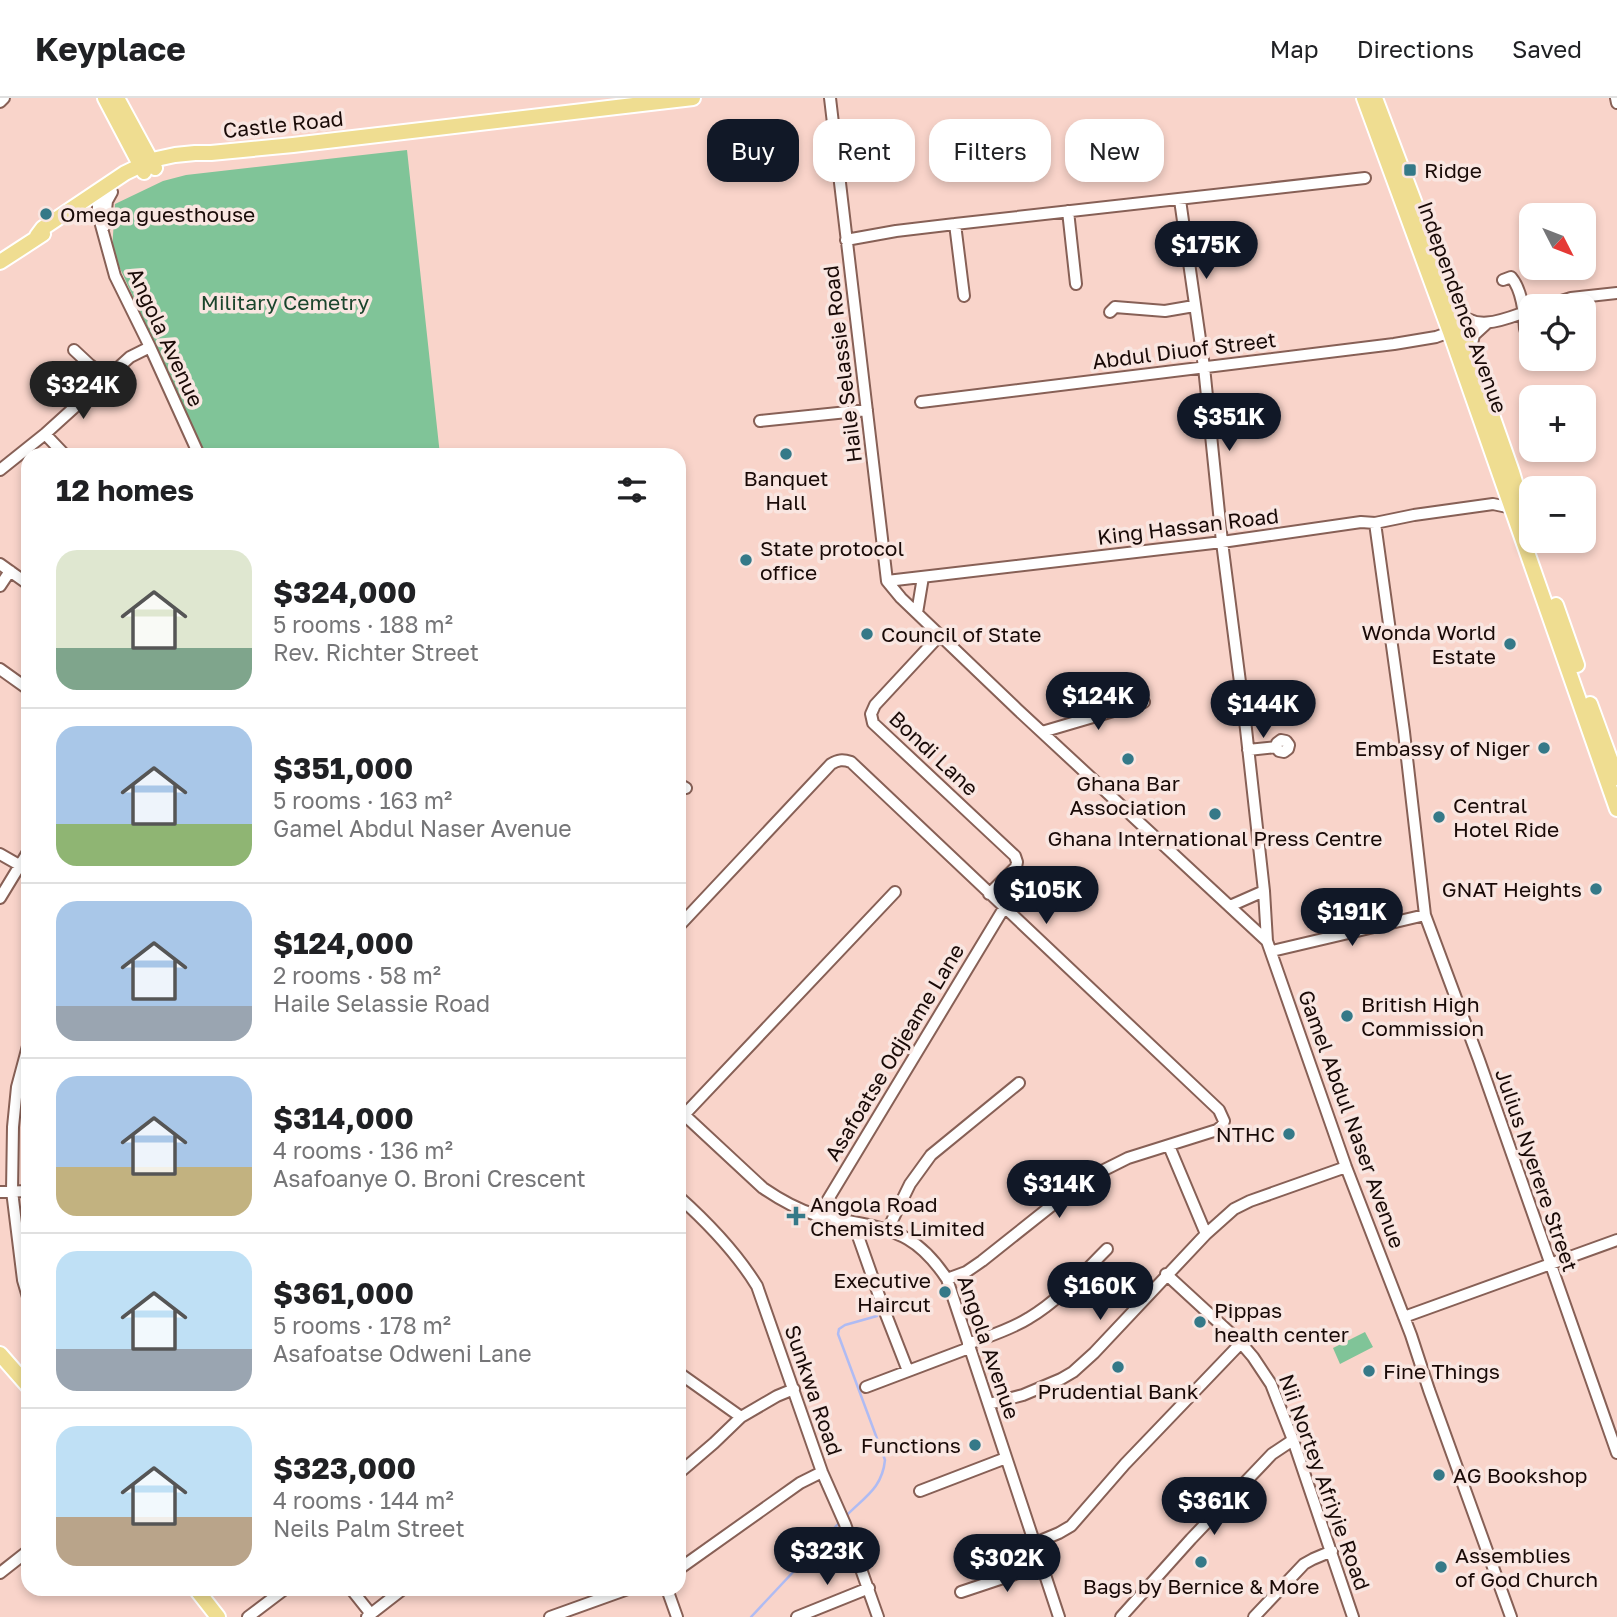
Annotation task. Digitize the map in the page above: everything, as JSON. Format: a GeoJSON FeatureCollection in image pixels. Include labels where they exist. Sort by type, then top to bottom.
{"type":"FeatureCollection","features":[{"type":"Feature","properties":{"kind":"main road"},"geometry":{"type":"LineString","coordinates":[[105,98],[135,141],[175,155]]}},
{"type":"Feature","properties":{"kind":"main road"},"geometry":{"type":"LineString","coordinates":[[117,98],[148,167]]}},
{"type":"Feature","properties":{"kind":"main road","name":"Castle Road"},"geometry":{"type":"LineString","coordinates":[[148,167],[211,153],[693,98]]}},
{"type":"Feature","properties":{"kind":"main road","name":"Independence Avenue"},"geometry":{"type":"LineString","coordinates":[[1364,98],[1450,332],[1617,809]]}},
{"type":"Feature","properties":{"kind":"main road","name":"Independence Avenue"},"geometry":{"type":"LineString","coordinates":[[1375,98],[1454,307],[1519,495]]}},
{"type":"Feature","properties":{"kind":"main road"},"geometry":{"type":"LineString","coordinates":[[103,194],[125,173],[135,141]]}},
{"type":"Feature","properties":{"kind":"main road","name":"Castle Road"},"geometry":{"type":"LineString","coordinates":[[148,167],[175,155],[211,153]]}},
{"type":"Feature","properties":{"kind":"main road"},"geometry":{"type":"LineString","coordinates":[[125,173],[148,167]]}},
{"type":"Feature","properties":{"kind":"main road"},"geometry":{"type":"LineString","coordinates":[[0,262],[148,167]]}},
{"type":"Feature","properties":{"kind":"main road","name":"Independence Avenue"},"geometry":{"type":"LineString","coordinates":[[1537,553],[1617,778]]}},
{"type":"Feature","properties":{"kind":"main road"},"geometry":{"type":"LineString","coordinates":[[0,1354],[21,1377]]}},
{"type":"Feature","properties":{"kind":"main road"},"geometry":{"type":"LineString","coordinates":[[202,1596],[218,1617]]}},
{"type":"Feature","properties":{"kind":"street","name":"Haile Selassie Road"},"geometry":{"type":"LineString","coordinates":[[830,98],[887,581]]}},
{"type":"Feature","properties":{"kind":"street"},"geometry":{"type":"LineString","coordinates":[[846,240],[896,231],[1365,178]]}},
{"type":"Feature","properties":{"kind":"street","name":"Angola Avenue"},"geometry":{"type":"LineString","coordinates":[[103,194],[98,214],[115,276],[196,448]]}},
{"type":"Feature","properties":{"kind":"street","name":"Angola Avenue"},"geometry":{"type":"LineString","coordinates":[[103,194],[107,201],[104,233]]}},
{"type":"Feature","properties":{"kind":"street","name":"Gamel Abdul Naser Avenue"},"geometry":{"type":"LineString","coordinates":[[1180,200],[1204,367],[1269,946],[1346,1167],[1404,1317],[1511,1617]]}},
{"type":"Feature","properties":{"kind":"street"},"geometry":{"type":"LineString","coordinates":[[1068,211],[1076,284]]}},
{"type":"Feature","properties":{"kind":"street"},"geometry":{"type":"LineString","coordinates":[[955,224],[964,296]]}},
{"type":"Feature","properties":{"kind":"street"},"geometry":{"type":"LineString","coordinates":[[1503,280],[1513,278],[1520,294]]}},
{"type":"Feature","properties":{"kind":"street"},"geometry":{"type":"LineString","coordinates":[[1596,296],[1617,293]]}},
{"type":"Feature","properties":{"kind":"street"},"geometry":{"type":"LineString","coordinates":[[1111,312],[1115,307],[1166,311],[1194,306]]}},
{"type":"Feature","properties":{"kind":"street"},"geometry":{"type":"LineString","coordinates":[[1454,307],[1463,318],[1475,323],[1487,323],[1519,314]]}},
{"type":"Feature","properties":{"kind":"street"},"geometry":{"type":"LineString","coordinates":[[1470,352],[1474,335],[1487,323]]}},
{"type":"Feature","properties":{"kind":"street","name":"Abdul Diuof Street"},"geometry":{"type":"LineString","coordinates":[[921,402],[1395,344],[1450,332]]}},
{"type":"Feature","properties":{"kind":"street"},"geometry":{"type":"LineString","coordinates":[[28,448],[130,357],[150,347]]}},
{"type":"Feature","properties":{"kind":"street"},"geometry":{"type":"LineString","coordinates":[[74,349],[107,377]]}},
{"type":"Feature","properties":{"kind":"street"},"geometry":{"type":"LineString","coordinates":[[760,421],[867,410]]}},
{"type":"Feature","properties":{"kind":"street"},"geometry":{"type":"LineString","coordinates":[[45,434],[58,448]]}},
{"type":"Feature","properties":{"kind":"street"},"geometry":{"type":"LineString","coordinates":[[0,470],[21,453]]}},
{"type":"Feature","properties":{"kind":"street"},"geometry":{"type":"LineString","coordinates":[[1493,504],[1505,488]]}},
{"type":"Feature","properties":{"kind":"street","name":"King Hassan Road"},"geometry":{"type":"LineString","coordinates":[[887,581],[1222,542],[1361,522],[1376,523],[1493,504],[1512,509]]}},
{"type":"Feature","properties":{"kind":"street","name":"Julius Nyerere Street"},"geometry":{"type":"LineString","coordinates":[[1376,523],[1425,915],[1479,1060],[1617,1453]]}},
{"type":"Feature","properties":{"kind":"street"},"geometry":{"type":"LineString","coordinates":[[0,564],[21,579]]}},
{"type":"Feature","properties":{"kind":"street"},"geometry":{"type":"LineString","coordinates":[[0,586],[10,571]]}},
{"type":"Feature","properties":{"kind":"street"},"geometry":{"type":"LineString","coordinates":[[917,613],[923,577]]}},
{"type":"Feature","properties":{"kind":"street"},"geometry":{"type":"LineString","coordinates":[[887,581],[901,598],[1230,906],[1269,946],[1425,915]]}},
{"type":"Feature","properties":{"kind":"street","name":"Bondi Lane"},"geometry":{"type":"LineString","coordinates":[[940,635],[875,705],[873,723],[1015,856],[1016,867],[989,894]]}},
{"type":"Feature","properties":{"kind":"street"},"geometry":{"type":"LineString","coordinates":[[0,669],[21,684]]}},
{"type":"Feature","properties":{"kind":"street"},"geometry":{"type":"LineString","coordinates":[[1042,732],[1144,702]]}},
{"type":"Feature","properties":{"kind":"street"},"geometry":{"type":"LineString","coordinates":[[1248,750],[1276,747]]}},
{"type":"Feature","properties":{"kind":"street"},"geometry":{"type":"LineString","coordinates":[[686,919],[831,764],[838,760],[851,762],[1219,1110],[1224,1121],[1217,1130],[1129,1158],[1098,1173],[1060,1199],[974,1267],[947,1279]]}},
{"type":"Feature","properties":{"kind":"street"},"geometry":{"type":"LineString","coordinates":[[0,854],[21,867]]}},
{"type":"Feature","properties":{"kind":"street"},"geometry":{"type":"LineString","coordinates":[[0,898],[21,871]]}},
{"type":"Feature","properties":{"kind":"street"},"geometry":{"type":"LineString","coordinates":[[1230,906],[1264,891]]}},
{"type":"Feature","properties":{"kind":"street"},"geometry":{"type":"LineString","coordinates":[[686,1109],[895,892]]}},
{"type":"Feature","properties":{"kind":"street","name":"Asafoatse Odjeame Lane"},"geometry":{"type":"LineString","coordinates":[[818,1216],[1004,908]]}},
{"type":"Feature","properties":{"kind":"street"},"geometry":{"type":"LineString","coordinates":[[21,1072],[13,1127],[12,1191],[21,1264]]}},
{"type":"Feature","properties":{"kind":"street"},"geometry":{"type":"LineString","coordinates":[[888,1229],[910,1184],[931,1155],[1019,1083]]}},
{"type":"Feature","properties":{"kind":"street","name":"Angola Avenue"},"geometry":{"type":"LineString","coordinates":[[686,1117],[763,1188],[798,1209],[818,1216],[888,1229],[905,1237],[936,1263],[947,1279],[1059,1617]]}},
{"type":"Feature","properties":{"kind":"street"},"geometry":{"type":"LineString","coordinates":[[1169,1146],[1206,1234]]}},
{"type":"Feature","properties":{"kind":"street"},"geometry":{"type":"LineString","coordinates":[[989,1404],[1023,1395],[1073,1372],[1206,1234],[1241,1205],[1346,1167]]}},
{"type":"Feature","properties":{"kind":"street"},"geometry":{"type":"LineString","coordinates":[[0,1192],[21,1191]]}},
{"type":"Feature","properties":{"kind":"street","name":"Sunkwa Road"},"geometry":{"type":"LineString","coordinates":[[686,1203],[747,1269],[757,1286],[822,1472],[843,1520],[878,1617]]}},
{"type":"Feature","properties":{"kind":"street"},"geometry":{"type":"LineString","coordinates":[[853,1222],[908,1371]]}},
{"type":"Feature","properties":{"kind":"street"},"geometry":{"type":"LineString","coordinates":[[1404,1317],[1617,1240]]}},
{"type":"Feature","properties":{"kind":"street"},"geometry":{"type":"LineString","coordinates":[[866,1387],[969,1346],[1030,1318],[1107,1250]]}},
{"type":"Feature","properties":{"kind":"street","name":"Nii Nortey Afriyie Road"},"geometry":{"type":"LineString","coordinates":[[1167,1274],[1241,1343],[1271,1384],[1293,1440],[1353,1617]]}},
{"type":"Feature","properties":{"kind":"street"},"geometry":{"type":"LineString","coordinates":[[1035,1543],[1071,1526],[1125,1464],[1241,1343]]}},
{"type":"Feature","properties":{"kind":"street"},"geometry":{"type":"LineString","coordinates":[[686,1379],[741,1417]]}},
{"type":"Feature","properties":{"kind":"street"},"geometry":{"type":"LineString","coordinates":[[686,1467],[741,1417],[776,1396],[794,1389]]}},
{"type":"Feature","properties":{"kind":"street"},"geometry":{"type":"LineString","coordinates":[[1121,1617],[1265,1462],[1279,1448],[1293,1440]]}},
{"type":"Feature","properties":{"kind":"street"},"geometry":{"type":"LineString","coordinates":[[920,1491],[1006,1458]]}},
{"type":"Feature","properties":{"kind":"street"},"geometry":{"type":"LineString","coordinates":[[686,1564],[800,1483],[822,1472]]}},
{"type":"Feature","properties":{"kind":"street"},"geometry":{"type":"LineString","coordinates":[[1254,1617],[1304,1564],[1332,1551]]}},
{"type":"Feature","properties":{"kind":"street"},"geometry":{"type":"LineString","coordinates":[[0,1573],[21,1556]]}},
{"type":"Feature","properties":{"kind":"street"},"geometry":{"type":"LineString","coordinates":[[961,1592],[1042,1565]]}},
{"type":"Feature","properties":{"kind":"street"},"geometry":{"type":"LineString","coordinates":[[797,1617],[869,1588]]}},
{"type":"Feature","properties":{"kind":"street"},"geometry":{"type":"LineString","coordinates":[[248,1617],[276,1596]]}},
{"type":"Feature","properties":{"kind":"street"},"geometry":{"type":"LineString","coordinates":[[356,1596],[369,1615],[394,1596]]}},
{"type":"Feature","properties":{"kind":"street"},"geometry":{"type":"LineString","coordinates":[[550,1617],[608,1596]]}},
{"type":"Feature","properties":{"kind":"street"},"geometry":{"type":"LineString","coordinates":[[670,1596],[677,1617]]}},
{"type":"Feature","properties":{"kind":"green space","name":"Military Cemetry"},"geometry":{"type":"Polygon","coordinates":[[[407,150],[439,448],[203,448],[112,251],[115,204],[163,181],[186,175],[407,150]]]}},
{"type":"Feature","properties":{"kind":"green space"},"geometry":{"type":"Polygon","coordinates":[[[1365,1332],[1373,1347],[1340,1364],[1333,1348],[1365,1332]]]}},
{"type":"Feature","properties":{"kind":"waterway"},"geometry":{"type":"LineString","coordinates":[[845,1517],[876,1486],[885,1460],[838,1334],[839,1329],[845,1325],[877,1316]]}},
{"type":"Feature","properties":{"kind":"waterway"},"geometry":{"type":"LineString","coordinates":[[751,1617],[840,1522]]}},
{"type":"Feature","properties":{"kind":"place","name":"Ridge"},"geometry":{"type":"Point","coordinates":[1410,170]}},
{"type":"Feature","properties":{"kind":"place","name":"Omega guesthouse"},"geometry":{"type":"Point","coordinates":[46,214]}},
{"type":"Feature","properties":{"kind":"place","name":"Banquet Hall"},"geometry":{"type":"Point","coordinates":[786,454]}},
{"type":"Feature","properties":{"kind":"place","name":"State protocol office"},"geometry":{"type":"Point","coordinates":[746,560]}},
{"type":"Feature","properties":{"kind":"place","name":"Council of State"},"geometry":{"type":"Point","coordinates":[867,634]}},
{"type":"Feature","properties":{"kind":"place","name":"Wonda World Estate"},"geometry":{"type":"Point","coordinates":[1510,644]}},
{"type":"Feature","properties":{"kind":"place","name":"Embassy of Niger"},"geometry":{"type":"Point","coordinates":[1544,748]}},
{"type":"Feature","properties":{"kind":"place","name":"Ghana Bar Association"},"geometry":{"type":"Point","coordinates":[1128,759]}},
{"type":"Feature","properties":{"kind":"place","name":"Ghana International Press Centre"},"geometry":{"type":"Point","coordinates":[1215,814]}},
{"type":"Feature","properties":{"kind":"place","name":"Central Hotel Ride"},"geometry":{"type":"Point","coordinates":[1439,817]}},
{"type":"Feature","properties":{"kind":"place","name":"GNAT Heights"},"geometry":{"type":"Point","coordinates":[1596,889]}},
{"type":"Feature","properties":{"kind":"place","name":"British High Commission"},"geometry":{"type":"Point","coordinates":[1347,1016]}},
{"type":"Feature","properties":{"kind":"place","name":"NTHC"},"geometry":{"type":"Point","coordinates":[1289,1134]}},
{"type":"Feature","properties":{"kind":"place","name":"Angola Road Chemists Limited"},"geometry":{"type":"Point","coordinates":[796,1216]}},
{"type":"Feature","properties":{"kind":"place","name":"Executive Haircut"},"geometry":{"type":"Point","coordinates":[945,1292]}},
{"type":"Feature","properties":{"kind":"place","name":"Pippas health center"},"geometry":{"type":"Point","coordinates":[1200,1322]}},
{"type":"Feature","properties":{"kind":"place","name":"Prudential Bank"},"geometry":{"type":"Point","coordinates":[1118,1367]}},
{"type":"Feature","properties":{"kind":"place","name":"Fine Things"},"geometry":{"type":"Point","coordinates":[1369,1371]}},
{"type":"Feature","properties":{"kind":"place","name":"Functions"},"geometry":{"type":"Point","coordinates":[975,1445]}},
{"type":"Feature","properties":{"kind":"place","name":"AG Bookshop"},"geometry":{"type":"Point","coordinates":[1439,1475]}},
{"type":"Feature","properties":{"kind":"place","name":"Bags by Bernice & More"},"geometry":{"type":"Point","coordinates":[1201,1562]}},
{"type":"Feature","properties":{"kind":"place","name":"Assemblies of God Church"},"geometry":{"type":"Point","coordinates":[1441,1567]}}]}
